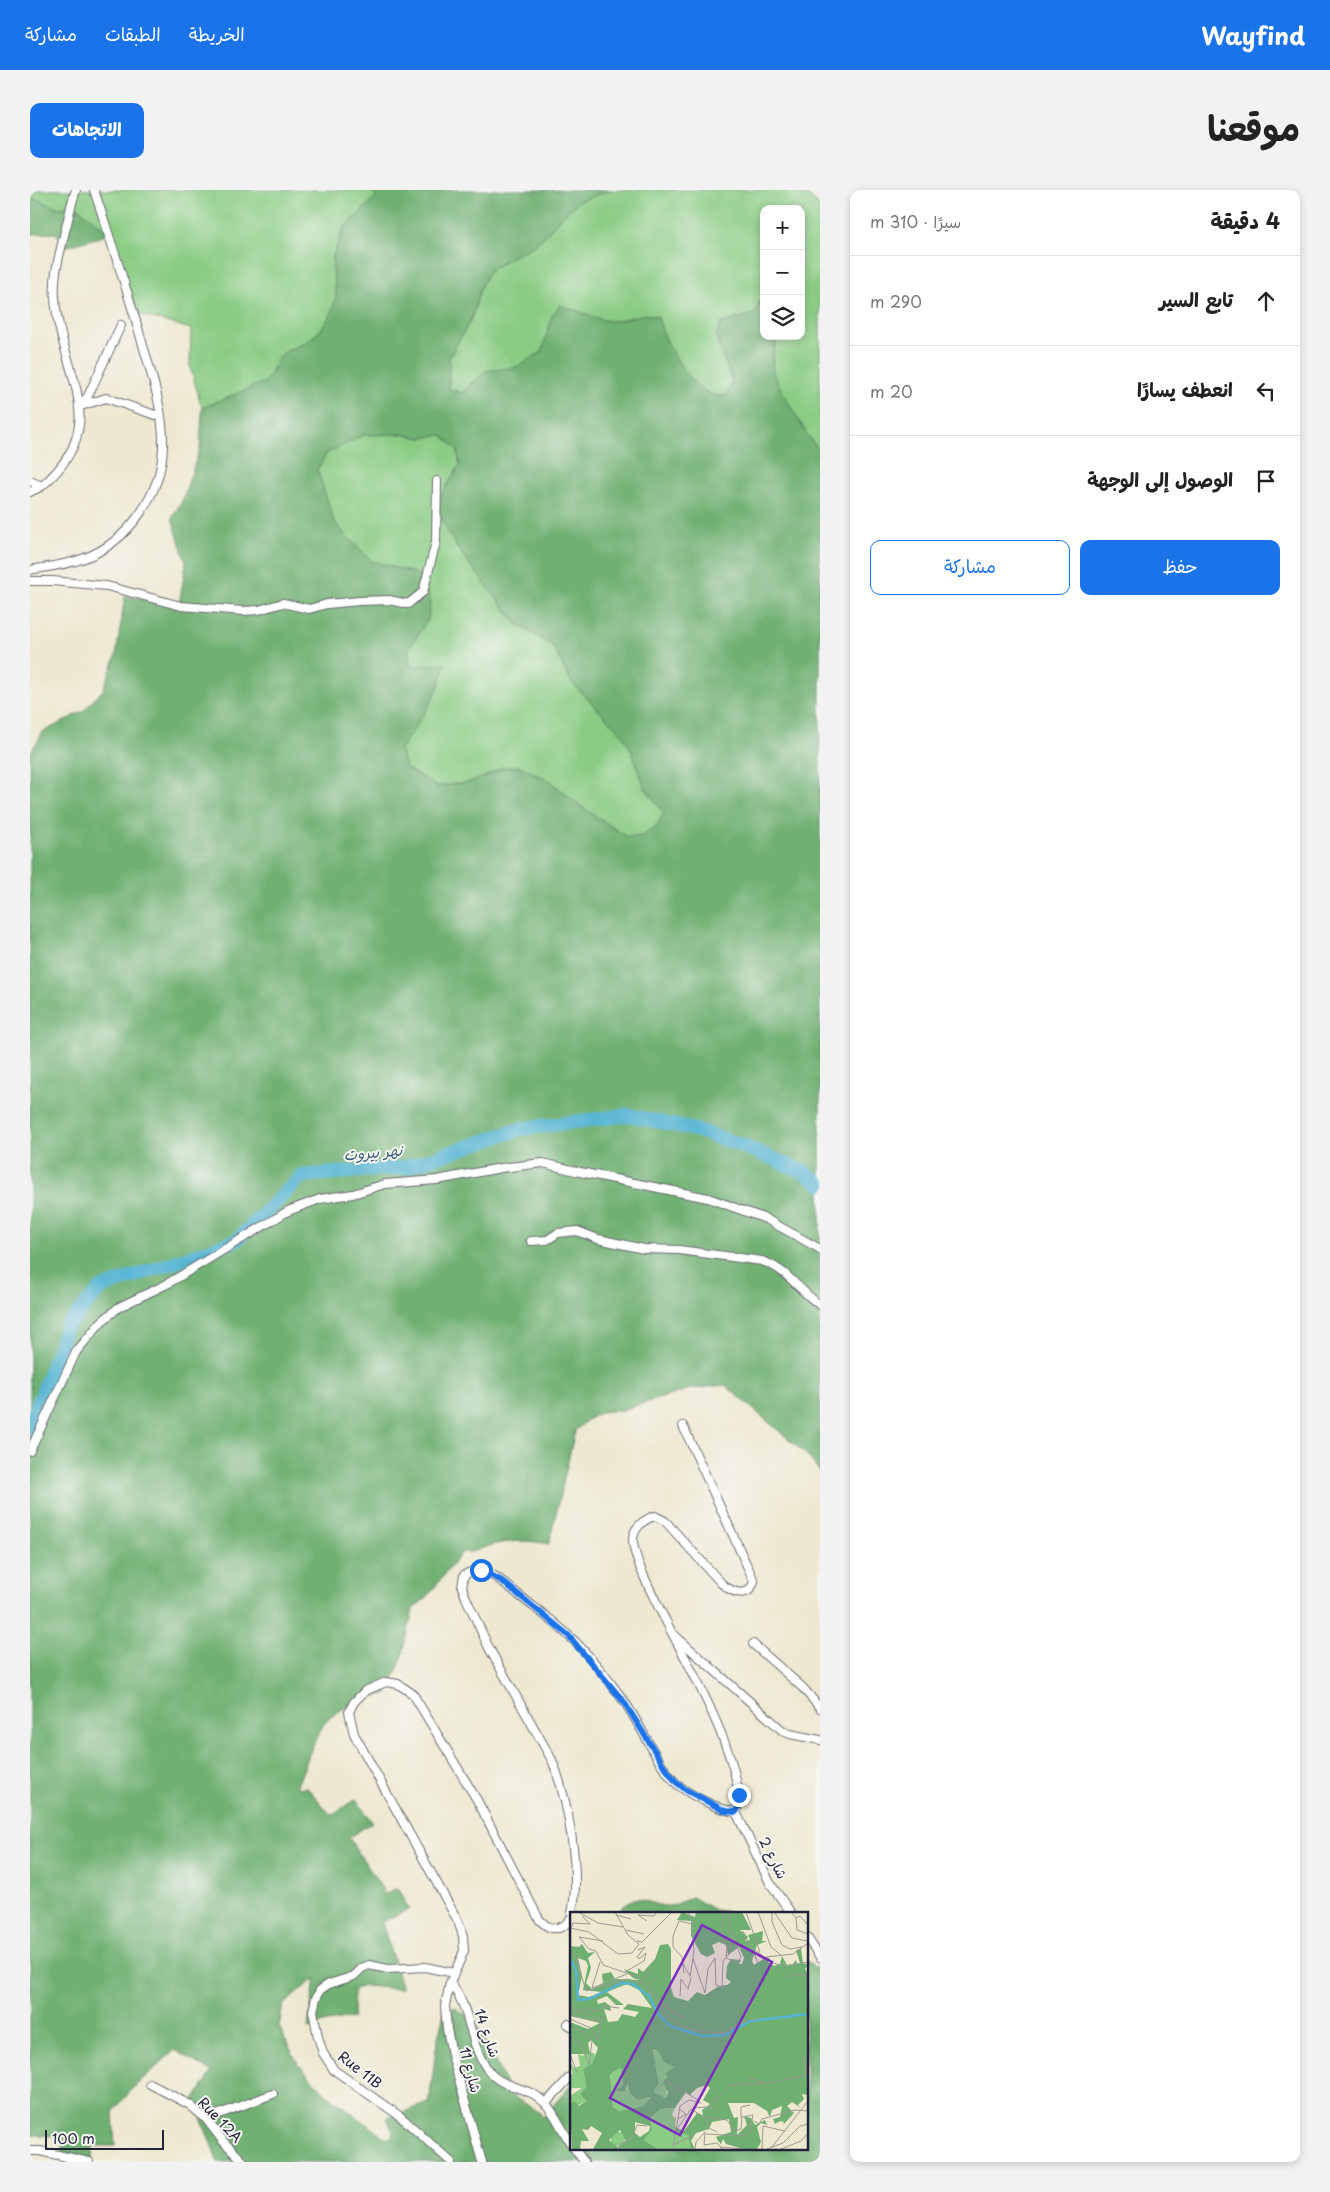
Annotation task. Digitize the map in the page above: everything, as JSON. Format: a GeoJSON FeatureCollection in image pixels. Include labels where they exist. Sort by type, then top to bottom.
{"type":"FeatureCollection","features":[{"type":"Feature","properties":{"kind":"street"},"geometry":{"type":"LineString","coordinates":[[30,492],[42,486],[60,469],[72,453],[79,431],[79,407],[55,300],[54,274],[76,190]]}},
{"type":"Feature","properties":{"kind":"street"},"geometry":{"type":"LineString","coordinates":[[30,570],[83,559],[109,545],[131,526],[148,502],[159,475],[163,446],[161,417],[149,366],[94,190]]}},
{"type":"Feature","properties":{"kind":"street"},"geometry":{"type":"LineString","coordinates":[[79,407],[88,396],[120,325]]}},
{"type":"Feature","properties":{"kind":"street"},"geometry":{"type":"LineString","coordinates":[[79,407],[106,398],[161,417]]}},
{"type":"Feature","properties":{"kind":"street"},"geometry":{"type":"LineString","coordinates":[[30,481],[42,486]]}},
{"type":"Feature","properties":{"kind":"street"},"geometry":{"type":"LineString","coordinates":[[30,581],[107,586],[181,606],[243,611],[259,610],[283,604],[309,608],[327,604],[389,600],[408,604],[423,592],[436,542],[437,481]]}},
{"type":"Feature","properties":{"kind":"street"},"geometry":{"type":"LineString","coordinates":[[30,1451],[76,1352],[101,1322],[119,1308],[167,1284],[288,1212],[320,1199],[353,1194],[385,1184],[437,1180],[501,1168],[544,1163],[708,1198],[766,1219],[820,1249]]}},
{"type":"Feature","properties":{"kind":"street"},"geometry":{"type":"LineString","coordinates":[[531,1241],[547,1240],[558,1233],[577,1231],[598,1239],[644,1249],[679,1250],[762,1260],[773,1264],[820,1305]]}},
{"type":"Feature","properties":{"kind":"street"},"geometry":{"type":"LineString","coordinates":[[572,1912],[574,1858],[558,1775],[552,1760],[489,1648],[462,1587],[464,1575],[472,1570],[488,1572],[502,1581],[568,1635],[624,1702],[676,1782],[686,1790],[725,1811],[736,1812],[739,1805],[737,1780],[726,1748],[693,1674],[643,1574],[634,1548],[634,1534],[644,1520],[655,1516],[666,1521],[722,1584],[731,1591],[736,1594],[742,1593],[750,1589],[754,1581],[683,1426]]}},
{"type":"Feature","properties":{"kind":"street"},"geometry":{"type":"LineString","coordinates":[[672,1633],[783,1731],[820,1740]]}},
{"type":"Feature","properties":{"kind":"street"},"geometry":{"type":"LineString","coordinates":[[753,1644],[803,1688],[820,1708]]}},
{"type":"Feature","properties":{"kind":"street","name":"شارع 11"},"geometry":{"type":"LineString","coordinates":[[482,2162],[452,2055],[447,2029],[446,2006],[450,1983],[464,1951],[463,1936],[458,1921],[354,1734],[350,1722],[350,1712],[358,1696],[386,1682],[398,1684],[413,1694],[477,1800],[539,1919],[544,1925],[558,1928],[568,1924],[570,1920]]}},
{"type":"Feature","properties":{"kind":"street","name":"شارع 2"},"geometry":{"type":"LineString","coordinates":[[736,1812],[770,1883],[790,1912]]}},
{"type":"Feature","properties":{"kind":"street"},"geometry":{"type":"LineString","coordinates":[[808,1939],[820,1957]]}},
{"type":"Feature","properties":{"kind":"street","name":"Rue 11B"},"geometry":{"type":"LineString","coordinates":[[451,2162],[401,2118],[334,2070],[323,2053],[318,2037],[314,2011],[316,1998],[320,1990],[330,1984],[354,1976],[362,1968],[369,1965],[388,1969],[425,1967],[454,1973]]}},
{"type":"Feature","properties":{"kind":"street","name":"شارع 14"},"geometry":{"type":"LineString","coordinates":[[450,1983],[461,1996],[480,2056],[490,2073],[507,2084],[534,2094],[546,2103],[570,2142]]}},
{"type":"Feature","properties":{"kind":"street"},"geometry":{"type":"LineString","coordinates":[[546,2103],[570,2077]]}},
{"type":"Feature","properties":{"kind":"street","name":"Rue 12A"},"geometry":{"type":"LineString","coordinates":[[150,2084],[190,2105],[206,2118],[223,2141],[244,2162]]}},
{"type":"Feature","properties":{"kind":"street"},"geometry":{"type":"LineString","coordinates":[[206,2118],[273,2094]]}},
{"type":"Feature","properties":{"kind":"street"},"geometry":{"type":"LineString","coordinates":[[575,2150],[584,2162]]}},
{"type":"Feature","properties":{"kind":"street"},"geometry":{"type":"LineString","coordinates":[[30,2151],[40,2151],[89,2162]]}},
{"type":"Feature","properties":{"kind":"green space"},"geometry":{"type":"Polygon","coordinates":[[[30,190],[372,190],[376,197],[343,229],[332,259],[336,296],[332,313],[320,331],[305,343],[290,349],[277,360],[270,376],[265,382],[202,408],[190,366],[191,329],[134,313],[110,234],[76,206],[59,208],[30,197],[30,190]]]}},
{"type":"Feature","properties":{"kind":"green space"},"geometry":{"type":"Polygon","coordinates":[[[373,190],[611,190],[579,201],[535,245],[504,261],[489,272],[481,286],[472,317],[449,358],[449,389],[462,393],[486,371],[516,367],[542,352],[552,316],[560,305],[603,320],[616,321],[644,314],[658,317],[665,338],[685,372],[702,389],[717,396],[727,396],[732,381],[716,337],[721,323],[754,314],[760,301],[760,340],[776,340],[772,362],[775,378],[809,437],[820,451],[820,1472],[806,1454],[725,1385],[691,1389],[621,1410],[602,1412],[587,1420],[575,1431],[549,1544],[527,1541],[511,1542],[462,1552],[428,1596],[413,1609],[402,1658],[387,1693],[344,1708],[336,1713],[324,1724],[316,1738],[297,1785],[299,1788],[307,1787],[331,1815],[356,1799],[372,1822],[349,1838],[383,1890],[382,1895],[397,1888],[409,1909],[382,1922],[402,1989],[365,1986],[354,1989],[353,2018],[327,2022],[308,2028],[315,1978],[283,2005],[279,2027],[298,2064],[325,2093],[387,2139],[394,2134],[387,2118],[429,2103],[437,2041],[444,2013],[454,2007],[475,2021],[512,2096],[538,2111],[543,2117],[570,2086],[570,2150],[808,2150],[808,1962],[814,1968],[820,1967],[820,2162],[218,2162],[194,2100],[212,2072],[175,2050],[133,2088],[113,2112],[115,2146],[93,2146],[92,2162],[61,2162],[65,2137],[30,2134],[30,753],[43,732],[83,711],[103,690],[116,656],[125,596],[179,604],[186,563],[172,518],[182,501],[200,448],[202,408],[265,382],[283,353],[305,343],[320,331],[332,313],[336,296],[332,259],[344,229],[376,197],[373,190]],[[402,434],[364,435],[327,453],[317,469],[334,521],[345,535],[372,561],[417,574],[426,586],[430,602],[428,619],[409,649],[410,666],[445,664],[433,699],[400,749],[406,768],[436,786],[466,783],[484,777],[501,768],[518,766],[550,781],[579,805],[627,837],[643,836],[656,827],[664,813],[645,788],[624,736],[572,683],[552,645],[517,624],[457,548],[438,513],[441,495],[460,465],[457,449],[442,435],[420,438],[402,434]]]}},
{"type":"Feature","properties":{"kind":"green space"},"geometry":{"type":"Polygon","coordinates":[[[611,190],[801,190],[820,206],[820,451],[809,437],[786,399],[773,371],[776,340],[805,340],[805,205],[760,205],[760,302],[754,315],[721,323],[716,337],[732,381],[727,396],[717,396],[702,389],[685,372],[665,338],[658,317],[640,316],[609,321],[560,305],[542,352],[516,367],[472,382],[462,393],[449,389],[449,358],[472,317],[481,286],[489,272],[504,261],[535,245],[579,201],[611,190]]]}},
{"type":"Feature","properties":{"kind":"green space"},"geometry":{"type":"Polygon","coordinates":[[[30,197],[59,208],[76,206],[110,234],[65,247],[56,233],[30,234],[30,197]]]}},
{"type":"Feature","properties":{"kind":"green space"},"geometry":{"type":"Polygon","coordinates":[[[402,434],[420,438],[442,435],[457,449],[460,465],[441,495],[457,548],[517,624],[552,645],[572,683],[624,736],[645,788],[664,813],[656,827],[643,836],[627,837],[579,805],[550,781],[519,766],[501,768],[484,777],[466,783],[435,786],[406,768],[399,750],[423,715],[444,664],[410,667],[409,649],[428,619],[417,574],[372,561],[345,535],[334,521],[317,469],[327,453],[364,435],[402,434]]]}},
{"type":"Feature","properties":{"kind":"green space"},"geometry":{"type":"Polygon","coordinates":[[[692,1897],[715,1910],[729,1912],[618,1912],[624,1905],[636,1899],[658,1905],[669,1906],[692,1897]]]}},
{"type":"Feature","properties":{"kind":"waterway","name":"نهر بيروت"},"geometry":{"type":"LineString","coordinates":[[30,1427],[66,1327],[101,1288],[237,1240],[302,1176],[407,1167],[520,1129],[628,1115],[699,1131],[743,1146],[806,1173],[820,1184]]}},
{"type":"Feature","properties":{"kind":"route"},"geometry":{"type":"LineString","coordinates":[[481,1570],[502,1581],[568,1635],[604,1675],[624,1702],[676,1782],[686,1790],[725,1811],[736,1812],[739,1805],[739,1795]]}}]}
